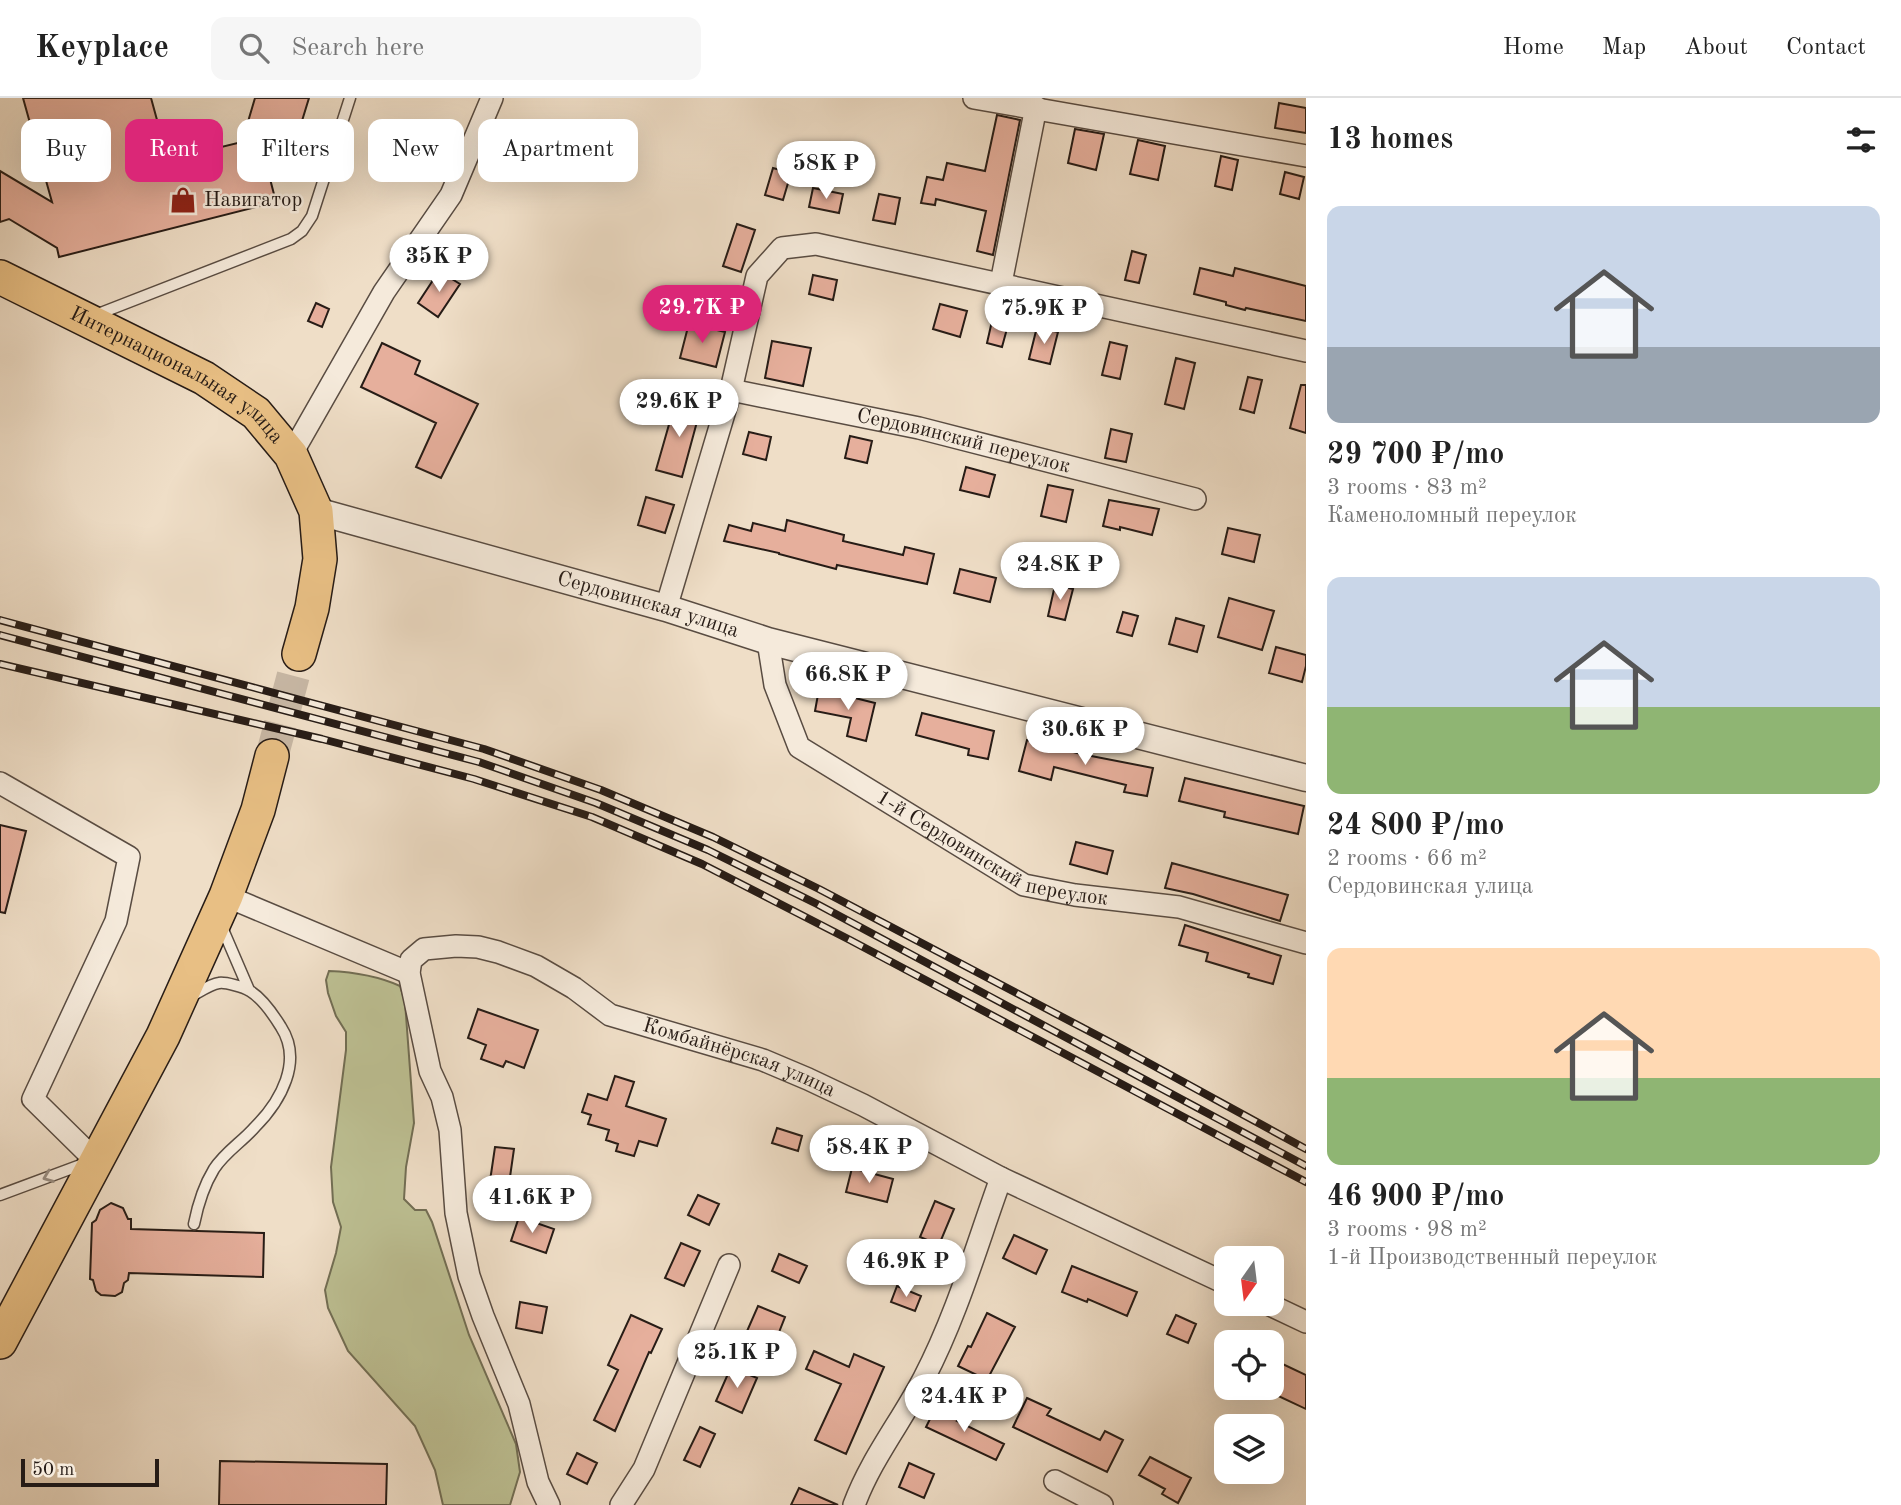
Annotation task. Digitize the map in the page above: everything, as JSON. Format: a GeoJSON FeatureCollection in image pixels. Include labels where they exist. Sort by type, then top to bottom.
{"type":"FeatureCollection","features":[{"type":"Feature","properties":{"kind":"main road","name":"Интернациональная улица"},"geometry":{"type":"LineString","coordinates":[[0,277],[204,378],[256,412],[291,455],[316,511],[320,559],[312,608],[299,654]]}},
{"type":"Feature","properties":{"kind":"main road"},"geometry":{"type":"LineString","coordinates":[[0,1342],[163,1036],[221,906],[258,810],[272,756]]}},
{"type":"Feature","properties":{"kind":"street"},"geometry":{"type":"LineString","coordinates":[[291,455],[384,292],[451,195],[492,98]]}},
{"type":"Feature","properties":{"kind":"street"},"geometry":{"type":"LineString","coordinates":[[974,98],[1306,156]]}},
{"type":"Feature","properties":{"kind":"street"},"geometry":{"type":"LineString","coordinates":[[1001,283],[1036,107]]}},
{"type":"Feature","properties":{"kind":"street"},"geometry":{"type":"LineString","coordinates":[[666,608],[731,390],[758,275],[782,248],[816,244],[1306,351]]}},
{"type":"Feature","properties":{"kind":"street","name":"Сердовинский переулок"},"geometry":{"type":"LineString","coordinates":[[731,390],[919,428],[1195,499]]}},
{"type":"Feature","properties":{"kind":"street","name":"Сердовинская улица"},"geometry":{"type":"LineString","coordinates":[[316,511],[666,608],[768,641],[1306,778]]}},
{"type":"Feature","properties":{"kind":"street","name":"1-й Сердовинский переулок"},"geometry":{"type":"LineString","coordinates":[[768,641],[775,685],[799,747],[1024,886],[1179,908],[1306,943]]}},
{"type":"Feature","properties":{"kind":"street"},"geometry":{"type":"LineString","coordinates":[[0,783],[129,857],[116,921],[33,1099],[95,1160]]}},
{"type":"Feature","properties":{"kind":"street"},"geometry":{"type":"LineString","coordinates":[[221,906],[409,973],[430,1071],[442,1097],[450,1130],[456,1213],[469,1276],[486,1326],[519,1404],[538,1482],[549,1505]]}},
{"type":"Feature","properties":{"kind":"street","name":"Комбайнёрская улица"},"geometry":{"type":"LineString","coordinates":[[409,973],[411,960],[424,950],[456,946],[498,952],[555,975],[610,1015],[763,1060],[863,1105],[1001,1178],[1214,1278]]}},
{"type":"Feature","properties":{"kind":"street"},"geometry":{"type":"LineString","coordinates":[[854,1505],[865,1476],[924,1378],[954,1310],[1001,1178]]}},
{"type":"Feature","properties":{"kind":"street"},"geometry":{"type":"LineString","coordinates":[[621,1505],[644,1469],[729,1265]]}},
{"type":"Feature","properties":{"kind":"street"},"geometry":{"type":"LineString","coordinates":[[1284,1312],[1306,1322]]}},
{"type":"Feature","properties":{"kind":"street"},"geometry":{"type":"LineString","coordinates":[[1055,1481],[1102,1505]]}},
{"type":"Feature","properties":{"kind":"lane"},"geometry":{"type":"LineString","coordinates":[[85,319],[291,239],[302,231],[312,216],[350,98]]}},
{"type":"Feature","properties":{"kind":"lane"},"geometry":{"type":"LineString","coordinates":[[194,1224],[199,1199],[215,1168],[231,1148],[256,1127],[277,1100],[285,1086],[291,1065],[288,1037],[270,1011],[249,990],[221,906]]}},
{"type":"Feature","properties":{"kind":"lane"},"geometry":{"type":"LineString","coordinates":[[178,1002],[219,983],[249,990]]}},
{"type":"Feature","properties":{"kind":"lane"},"geometry":{"type":"LineString","coordinates":[[0,1195],[95,1160]]}},
{"type":"Feature","properties":{"kind":"green space"},"geometry":{"type":"Polygon","coordinates":[[[329,971],[365,975],[400,986],[405,1002],[414,1123],[406,1167],[404,1199],[415,1210],[426,1210],[432,1222],[469,1335],[516,1444],[520,1472],[510,1505],[443,1505],[435,1470],[415,1426],[348,1351],[328,1308],[325,1290],[341,1227],[333,1202],[331,1167],[346,1050],[346,1032],[336,1016],[328,993],[326,980],[329,971]]]}},
{"type":"Feature","properties":{"kind":"building"},"geometry":{"type":"Polygon","coordinates":[[[23,98],[151,98],[157,119],[125,119],[125,182],[223,182],[223,147],[237,143],[237,182],[271,182],[276,202],[59,257],[57,248],[9,219],[0,222],[0,171],[52,202],[46,182],[111,182],[111,119],[29,119],[23,98]]]}},
{"type":"Feature","properties":{"kind":"building"},"geometry":{"type":"Polygon","coordinates":[[[255,98],[309,98],[303,119],[249,119],[255,98]]]}},
{"type":"Feature","properties":{"kind":"building"},"geometry":{"type":"Polygon","coordinates":[[[1279,103],[1306,108],[1306,133],[1275,128],[1279,103]]]}},
{"type":"Feature","properties":{"kind":"building"},"geometry":{"type":"Polygon","coordinates":[[[997,115],[1020,120],[993,255],[977,251],[986,211],[936,199],[935,205],[921,203],[927,177],[943,180],[947,163],[985,171],[997,115]]]}},
{"type":"Feature","properties":{"kind":"building"},"geometry":{"type":"Polygon","coordinates":[[[1075,129],[1104,134],[1096,170],[1068,163],[1075,129]]]}},
{"type":"Feature","properties":{"kind":"building"},"geometry":{"type":"Polygon","coordinates":[[[1138,140],[1165,146],[1158,180],[1130,174],[1138,140]]]}},
{"type":"Feature","properties":{"kind":"building"},"geometry":{"type":"Polygon","coordinates":[[[1221,156],[1238,160],[1232,190],[1215,186],[1221,156]]]}},
{"type":"Feature","properties":{"kind":"building"},"geometry":{"type":"Polygon","coordinates":[[[773,168],[791,173],[783,200],[765,195],[773,168]]]}},
{"type":"Feature","properties":{"kind":"building"},"geometry":{"type":"Polygon","coordinates":[[[1285,172],[1304,177],[1299,199],[1280,194],[1285,172]]]}},
{"type":"Feature","properties":{"kind":"building"},"geometry":{"type":"Polygon","coordinates":[[[813,188],[843,194],[839,213],[809,207],[813,188]]]}},
{"type":"Feature","properties":{"kind":"building"},"geometry":{"type":"Polygon","coordinates":[[[879,194],[900,198],[895,224],[873,220],[879,194]]]}},
{"type":"Feature","properties":{"kind":"building"},"geometry":{"type":"Polygon","coordinates":[[[737,224],[755,230],[741,272],[723,266],[737,224]]]}},
{"type":"Feature","properties":{"kind":"building"},"geometry":{"type":"Polygon","coordinates":[[[1132,251],[1146,255],[1139,283],[1125,280],[1132,251]]]}},
{"type":"Feature","properties":{"kind":"building"},"geometry":{"type":"Polygon","coordinates":[[[1200,268],[1233,276],[1235,268],[1306,286],[1306,321],[1246,308],[1245,310],[1194,294],[1200,268]]]}},
{"type":"Feature","properties":{"kind":"building"},"geometry":{"type":"Polygon","coordinates":[[[439,271],[460,284],[438,317],[418,303],[439,271]]]}},
{"type":"Feature","properties":{"kind":"building"},"geometry":{"type":"Polygon","coordinates":[[[813,275],[837,280],[833,300],[809,294],[813,275]]]}},
{"type":"Feature","properties":{"kind":"building"},"geometry":{"type":"Polygon","coordinates":[[[316,303],[329,309],[322,327],[308,321],[316,303]]]}},
{"type":"Feature","properties":{"kind":"building"},"geometry":{"type":"Polygon","coordinates":[[[940,304],[967,311],[960,337],[933,329],[940,304]]]}},
{"type":"Feature","properties":{"kind":"building"},"geometry":{"type":"Polygon","coordinates":[[[992,321],[1008,325],[1002,347],[987,343],[992,321]]]}},
{"type":"Feature","properties":{"kind":"building"},"geometry":{"type":"Polygon","coordinates":[[[689,323],[725,332],[716,367],[680,358],[689,323]]]}},
{"type":"Feature","properties":{"kind":"building"},"geometry":{"type":"Polygon","coordinates":[[[1037,327],[1058,332],[1050,364],[1029,359],[1037,327]]]}},
{"type":"Feature","properties":{"kind":"building"},"geometry":{"type":"Polygon","coordinates":[[[772,341],[811,348],[803,386],[765,378],[772,341]]]}},
{"type":"Feature","properties":{"kind":"building"},"geometry":{"type":"Polygon","coordinates":[[[1110,342],[1127,346],[1120,379],[1102,375],[1110,342]]]}},
{"type":"Feature","properties":{"kind":"building"},"geometry":{"type":"Polygon","coordinates":[[[382,343],[420,361],[415,374],[478,404],[441,478],[416,467],[436,423],[361,387],[382,343]]]}},
{"type":"Feature","properties":{"kind":"building"},"geometry":{"type":"Polygon","coordinates":[[[1176,358],[1195,363],[1184,409],[1165,404],[1176,358]]]}},
{"type":"Feature","properties":{"kind":"building"},"geometry":{"type":"Polygon","coordinates":[[[1248,377],[1262,380],[1254,413],[1240,409],[1248,377]]]}},
{"type":"Feature","properties":{"kind":"building"},"geometry":{"type":"Polygon","coordinates":[[[1301,385],[1306,385],[1306,433],[1290,428],[1301,385]]]}},
{"type":"Feature","properties":{"kind":"building"},"geometry":{"type":"Polygon","coordinates":[[[676,400],[701,407],[682,477],[656,470],[676,400]]]}},
{"type":"Feature","properties":{"kind":"building"},"geometry":{"type":"Polygon","coordinates":[[[1111,429],[1132,434],[1126,462],[1105,458],[1111,429]]]}},
{"type":"Feature","properties":{"kind":"building"},"geometry":{"type":"Polygon","coordinates":[[[749,432],[771,437],[766,460],[743,454],[749,432]]]}},
{"type":"Feature","properties":{"kind":"building"},"geometry":{"type":"Polygon","coordinates":[[[850,436],[872,441],[867,463],[845,458],[850,436]]]}},
{"type":"Feature","properties":{"kind":"building"},"geometry":{"type":"Polygon","coordinates":[[[966,467],[995,475],[989,497],[960,490],[966,467]]]}},
{"type":"Feature","properties":{"kind":"building"},"geometry":{"type":"Polygon","coordinates":[[[1048,485],[1073,490],[1066,522],[1041,516],[1048,485]]]}},
{"type":"Feature","properties":{"kind":"building"},"geometry":{"type":"Polygon","coordinates":[[[646,497],[674,505],[665,533],[638,525],[646,497]]]}},
{"type":"Feature","properties":{"kind":"building"},"geometry":{"type":"Polygon","coordinates":[[[1109,500],[1159,509],[1152,535],[1103,526],[1109,500]]]}},
{"type":"Feature","properties":{"kind":"building"},"geometry":{"type":"Polygon","coordinates":[[[787,520],[844,535],[843,541],[903,555],[905,547],[934,554],[927,584],[837,565],[836,569],[724,541],[729,525],[751,531],[753,523],[785,531],[787,520]]]}},
{"type":"Feature","properties":{"kind":"building"},"geometry":{"type":"Polygon","coordinates":[[[1228,528],[1260,535],[1254,562],[1222,554],[1228,528]]]}},
{"type":"Feature","properties":{"kind":"building"},"geometry":{"type":"Polygon","coordinates":[[[960,569],[996,578],[990,602],[954,593],[960,569]]]}},
{"type":"Feature","properties":{"kind":"building"},"geometry":{"type":"Polygon","coordinates":[[[1055,585],[1073,589],[1065,620],[1048,616],[1055,585]]]}},
{"type":"Feature","properties":{"kind":"building"},"geometry":{"type":"Polygon","coordinates":[[[1229,598],[1274,611],[1262,650],[1218,637],[1229,598]]]}},
{"type":"Feature","properties":{"kind":"building"},"geometry":{"type":"Polygon","coordinates":[[[1123,612],[1138,616],[1132,636],[1117,632],[1123,612]]]}},
{"type":"Feature","properties":{"kind":"building"},"geometry":{"type":"Polygon","coordinates":[[[1176,618],[1204,626],[1197,652],[1169,644],[1176,618]]]}},
{"type":"Feature","properties":{"kind":"building"},"geometry":{"type":"Polygon","coordinates":[[[1276,647],[1306,655],[1302,682],[1269,673],[1276,647]]]}},
{"type":"Feature","properties":{"kind":"building"},"geometry":{"type":"Polygon","coordinates":[[[819,689],[875,703],[866,741],[847,736],[851,718],[815,711],[819,689]]]}},
{"type":"Feature","properties":{"kind":"building"},"geometry":{"type":"Polygon","coordinates":[[[922,713],[994,731],[988,759],[968,755],[969,749],[916,735],[922,713]]]}},
{"type":"Feature","properties":{"kind":"building"},"geometry":{"type":"Polygon","coordinates":[[[1027,740],[1153,768],[1147,796],[1124,792],[1126,785],[1054,767],[1051,780],[1019,771],[1027,740]]]}},
{"type":"Feature","properties":{"kind":"building"},"geometry":{"type":"Polygon","coordinates":[[[1185,778],[1304,806],[1298,834],[1224,817],[1225,812],[1179,801],[1185,778]]]}},
{"type":"Feature","properties":{"kind":"building"},"geometry":{"type":"Polygon","coordinates":[[[0,825],[26,831],[5,913],[0,912],[0,825]]]}},
{"type":"Feature","properties":{"kind":"building"},"geometry":{"type":"Polygon","coordinates":[[[1076,842],[1113,851],[1107,874],[1070,864],[1076,842]]]}},
{"type":"Feature","properties":{"kind":"building"},"geometry":{"type":"Polygon","coordinates":[[[1172,863],[1288,895],[1280,921],[1165,888],[1172,863]]]}},
{"type":"Feature","properties":{"kind":"building"},"geometry":{"type":"Polygon","coordinates":[[[1185,925],[1281,956],[1273,984],[1206,961],[1208,953],[1179,945],[1185,925]]]}},
{"type":"Feature","properties":{"kind":"building"},"geometry":{"type":"Polygon","coordinates":[[[478,1009],[538,1030],[524,1068],[506,1061],[503,1067],[481,1059],[486,1045],[468,1038],[478,1009]]]}},
{"type":"Feature","properties":{"kind":"building"},"geometry":{"type":"Polygon","coordinates":[[[615,1076],[634,1082],[626,1106],[666,1119],[657,1146],[639,1141],[634,1156],[616,1151],[618,1144],[606,1140],[609,1130],[588,1124],[591,1115],[582,1112],[588,1094],[607,1100],[615,1076]]]}},
{"type":"Feature","properties":{"kind":"building"},"geometry":{"type":"Polygon","coordinates":[[[777,1128],[802,1136],[798,1151],[772,1143],[777,1128]]]}},
{"type":"Feature","properties":{"kind":"building"},"geometry":{"type":"Polygon","coordinates":[[[495,1147],[514,1149],[509,1184],[490,1181],[495,1147]]]}},
{"type":"Feature","properties":{"kind":"building"},"geometry":{"type":"Polygon","coordinates":[[[852,1168],[893,1179],[887,1202],[846,1192],[852,1168]]]}},
{"type":"Feature","properties":{"kind":"building"},"geometry":{"type":"Polygon","coordinates":[[[698,1195],[719,1204],[709,1225],[688,1215],[698,1195]]]}},
{"type":"Feature","properties":{"kind":"building"},"geometry":{"type":"Polygon","coordinates":[[[935,1201],[954,1209],[939,1245],[920,1237],[935,1201]]]}},
{"type":"Feature","properties":{"kind":"building"},"geometry":{"type":"Polygon","coordinates":[[[111,1203],[123,1208],[128,1219],[131,1219],[131,1229],[264,1233],[263,1277],[129,1273],[122,1292],[115,1296],[101,1295],[90,1279],[92,1223],[100,1210],[111,1203]]]}},
{"type":"Feature","properties":{"kind":"building"},"geometry":{"type":"Polygon","coordinates":[[[519,1217],[554,1229],[546,1253],[511,1241],[519,1217]]]}},
{"type":"Feature","properties":{"kind":"building"},"geometry":{"type":"Polygon","coordinates":[[[1014,1235],[1047,1250],[1036,1274],[1003,1258],[1014,1235]]]}},
{"type":"Feature","properties":{"kind":"building"},"geometry":{"type":"Polygon","coordinates":[[[681,1243],[700,1251],[684,1286],[665,1278],[681,1243]]]}},
{"type":"Feature","properties":{"kind":"building"},"geometry":{"type":"Polygon","coordinates":[[[779,1254],[807,1266],[799,1283],[772,1271],[779,1254]]]}},
{"type":"Feature","properties":{"kind":"building"},"geometry":{"type":"Polygon","coordinates":[[[1072,1266],[1137,1292],[1127,1316],[1088,1299],[1087,1302],[1062,1292],[1072,1266]]]}},
{"type":"Feature","properties":{"kind":"building"},"geometry":{"type":"Polygon","coordinates":[[[897,1286],[921,1296],[915,1311],[891,1302],[897,1286]]]}},
{"type":"Feature","properties":{"kind":"building"},"geometry":{"type":"Polygon","coordinates":[[[520,1302],[547,1307],[542,1333],[516,1328],[520,1302]]]}},
{"type":"Feature","properties":{"kind":"building"},"geometry":{"type":"Polygon","coordinates":[[[758,1306],[785,1317],[772,1350],[744,1338],[758,1306]]]}},
{"type":"Feature","properties":{"kind":"building"},"geometry":{"type":"Polygon","coordinates":[[[987,1313],[1015,1327],[987,1380],[958,1366],[968,1346],[971,1347],[987,1313]]]}},
{"type":"Feature","properties":{"kind":"building"},"geometry":{"type":"Polygon","coordinates":[[[631,1315],[662,1329],[651,1353],[649,1352],[615,1431],[594,1420],[618,1370],[608,1365],[631,1315]]]}},
{"type":"Feature","properties":{"kind":"building"},"geometry":{"type":"Polygon","coordinates":[[[1176,1315],[1196,1324],[1188,1343],[1167,1334],[1176,1315]]]}},
{"type":"Feature","properties":{"kind":"building"},"geometry":{"type":"Polygon","coordinates":[[[814,1351],[849,1367],[854,1354],[884,1367],[846,1454],[815,1440],[841,1384],[806,1369],[814,1351]]]}},
{"type":"Feature","properties":{"kind":"building"},"geometry":{"type":"Polygon","coordinates":[[[1284,1365],[1306,1375],[1306,1409],[1284,1399],[1284,1365]]]}},
{"type":"Feature","properties":{"kind":"building"},"geometry":{"type":"Polygon","coordinates":[[[731,1367],[757,1378],[742,1413],[716,1401],[731,1367]]]}},
{"type":"Feature","properties":{"kind":"building"},"geometry":{"type":"Polygon","coordinates":[[[1027,1398],[1051,1409],[1047,1415],[1100,1440],[1105,1431],[1123,1440],[1107,1472],[1013,1427],[1027,1398]]]}},
{"type":"Feature","properties":{"kind":"building"},"geometry":{"type":"Polygon","coordinates":[[[936,1407],[959,1419],[957,1421],[1004,1444],[996,1460],[926,1427],[936,1407]]]}},
{"type":"Feature","properties":{"kind":"building"},"geometry":{"type":"Polygon","coordinates":[[[700,1427],[715,1434],[700,1467],[684,1460],[700,1427]]]}},
{"type":"Feature","properties":{"kind":"building"},"geometry":{"type":"Polygon","coordinates":[[[577,1453],[597,1463],[587,1484],[567,1474],[577,1453]]]}},
{"type":"Feature","properties":{"kind":"building"},"geometry":{"type":"Polygon","coordinates":[[[1150,1457],[1191,1478],[1178,1503],[1162,1494],[1165,1489],[1139,1475],[1150,1457]]]}},
{"type":"Feature","properties":{"kind":"building"},"geometry":{"type":"Polygon","coordinates":[[[220,1461],[387,1464],[386,1505],[219,1505],[220,1461]]]}},
{"type":"Feature","properties":{"kind":"building"},"geometry":{"type":"Polygon","coordinates":[[[909,1463],[934,1474],[924,1498],[899,1487],[909,1463]]]}},
{"type":"Feature","properties":{"kind":"building"},"geometry":{"type":"Polygon","coordinates":[[[799,1488],[838,1505],[791,1505],[799,1488]]]}},
{"type":"Feature","properties":{"kind":"tunnel"},"geometry":{"type":"LineString","coordinates":[[272,756],[299,654]]}},
{"type":"Feature","properties":{"kind":"railway"},"geometry":{"type":"LineString","coordinates":[[0,620],[484,749],[601,790],[713,837],[819,889],[1306,1149]]}},
{"type":"Feature","properties":{"kind":"railway"},"geometry":{"type":"LineString","coordinates":[[0,635],[479,762],[596,803],[708,850],[817,904],[1306,1166]]}},
{"type":"Feature","properties":{"kind":"railway"},"geometry":{"type":"LineString","coordinates":[[0,664],[322,739],[474,779],[592,817],[702,864],[1306,1182]]}},
{"type":"Feature","properties":{"kind":"place","name":"Навигатор"},"geometry":{"type":"Point","coordinates":[183,200]}}]}
